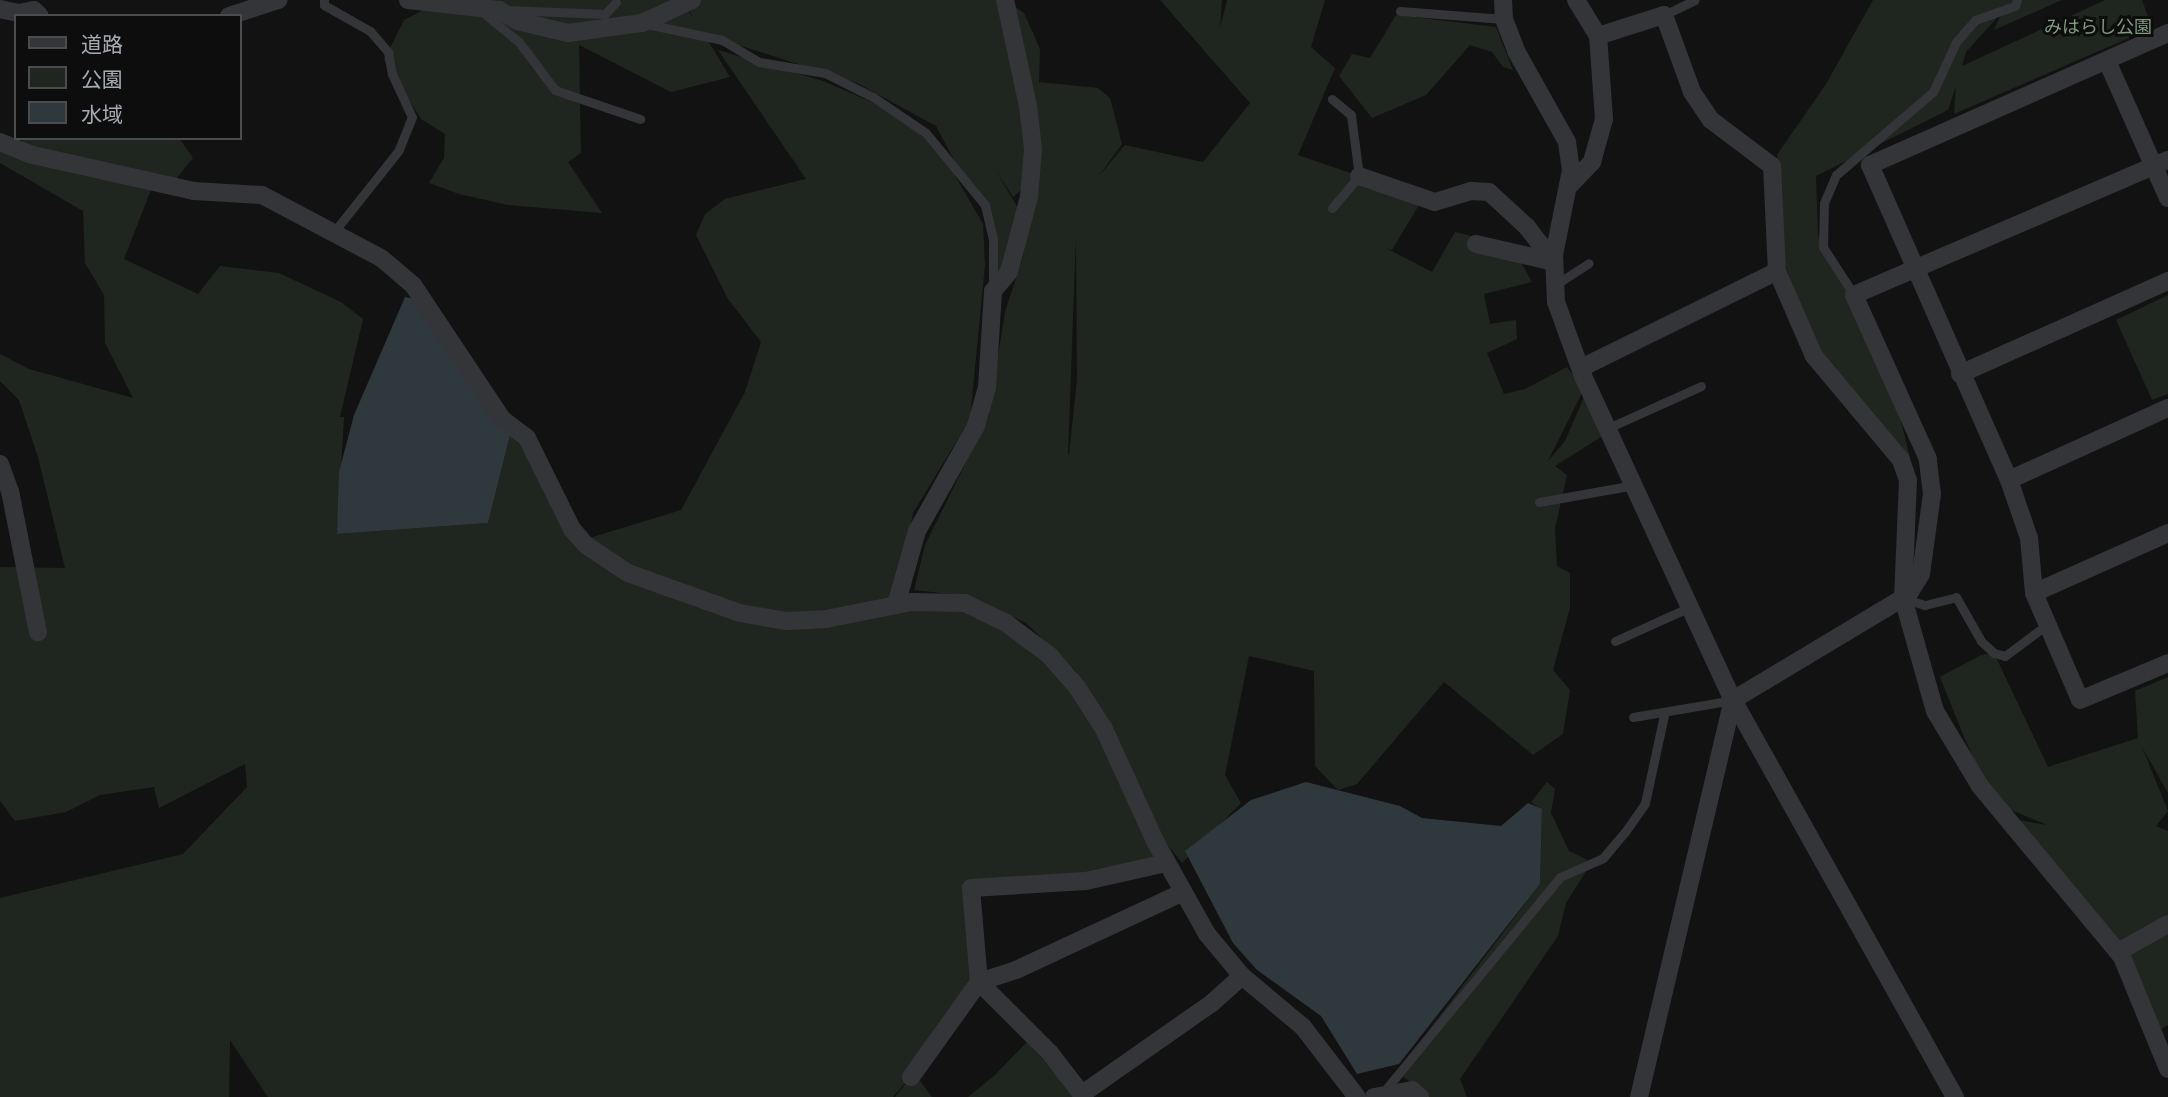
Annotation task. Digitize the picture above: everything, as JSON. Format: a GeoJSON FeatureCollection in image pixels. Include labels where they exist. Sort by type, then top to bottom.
{"type":"FeatureCollection","features":[{"type":"Feature","properties":{"kind":"street"},"geometry":{"type":"LineString","coordinates":[[235,14],[278,0]]}},
{"type":"Feature","properties":{"kind":"street"},"geometry":{"type":"LineString","coordinates":[[408,0],[499,10],[517,21],[568,33],[642,23],[692,0]]}},
{"type":"Feature","properties":{"kind":"street"},"geometry":{"type":"LineString","coordinates":[[896,605],[917,531],[976,426],[987,387],[993,291],[1009,272],[1029,197],[1033,149],[1005,0]]}},
{"type":"Feature","properties":{"kind":"street"},"geometry":{"type":"LineString","coordinates":[[1503,0],[1504,19],[1516,51],[1567,142],[1571,170],[1555,262],[1556,302],[1581,368],[1733,699],[1955,1097]]}},
{"type":"Feature","properties":{"kind":"street"},"geometry":{"type":"LineString","coordinates":[[1568,187],[1592,162],[1604,119],[1598,36],[1576,0]]}},
{"type":"Feature","properties":{"kind":"street"},"geometry":{"type":"LineString","coordinates":[[0,9],[19,13],[34,10],[38,14]]}},
{"type":"Feature","properties":{"kind":"street"},"geometry":{"type":"LineString","coordinates":[[1598,36],[1664,15],[1692,92],[1711,120],[1772,166],[1777,271],[1814,356],[1901,460],[1908,480],[1903,598],[1935,711],[1980,786],[2118,952],[2136,985],[2168,1069]]}},
{"type":"Feature","properties":{"kind":"street"},"geometry":{"type":"LineString","coordinates":[[2168,33],[1870,165],[2009,481],[2029,538],[2034,593],[2045,625],[2080,700],[2168,663]]}},
{"type":"Feature","properties":{"kind":"street"},"geometry":{"type":"LineString","coordinates":[[2107,61],[2161,164],[2168,198]]}},
{"type":"Feature","properties":{"kind":"street"},"geometry":{"type":"LineString","coordinates":[[0,142],[33,155],[194,191],[262,195],[381,258],[413,285],[502,419],[527,438],[542,461],[572,529],[586,545],[628,573],[740,613],[787,621],[826,619],[896,605],[965,603],[1006,623],[1049,655],[1077,687],[1104,729],[1181,893],[1242,976],[1303,1027],[1357,1097]]}},
{"type":"Feature","properties":{"kind":"street"},"geometry":{"type":"LineString","coordinates":[[1639,1097],[1733,699],[1903,598],[1921,574],[1932,494],[1928,459],[1854,295],[2161,164]]}},
{"type":"Feature","properties":{"kind":"street"},"geometry":{"type":"LineString","coordinates":[[1359,176],[1435,202],[1471,191],[1489,192],[1527,227],[1555,262]]}},
{"type":"Feature","properties":{"kind":"street"},"geometry":{"type":"LineString","coordinates":[[1476,244],[1555,262]]}},
{"type":"Feature","properties":{"kind":"street"},"geometry":{"type":"LineString","coordinates":[[1581,368],[1777,271]]}},
{"type":"Feature","properties":{"kind":"street"},"geometry":{"type":"LineString","coordinates":[[1960,374],[2168,281]]}},
{"type":"Feature","properties":{"kind":"street"},"geometry":{"type":"LineString","coordinates":[[2009,481],[2168,408]]}},
{"type":"Feature","properties":{"kind":"street"},"geometry":{"type":"LineString","coordinates":[[0,464],[10,491],[38,632]]}},
{"type":"Feature","properties":{"kind":"street"},"geometry":{"type":"LineString","coordinates":[[2034,593],[2168,533]]}},
{"type":"Feature","properties":{"kind":"street"},"geometry":{"type":"LineString","coordinates":[[1166,863],[1086,881],[971,888],[979,982],[1050,1053],[1083,1096],[1212,1003],[1242,976]]}},
{"type":"Feature","properties":{"kind":"street"},"geometry":{"type":"LineString","coordinates":[[911,1077],[979,982],[1016,970],[1181,893]]}},
{"type":"Feature","properties":{"kind":"street"},"geometry":{"type":"LineString","coordinates":[[2118,952],[2168,924]]}},
{"type":"Feature","properties":{"kind":"street"},"geometry":{"type":"LineString","coordinates":[[1377,1097],[1412,1090],[1420,1097]]}},
{"type":"Feature","properties":{"kind":"lane"},"geometry":{"type":"LineString","coordinates":[[324,0],[324,5],[370,31],[388,52],[392,74],[411,117],[399,150],[333,233]]}},
{"type":"Feature","properties":{"kind":"lane"},"geometry":{"type":"LineString","coordinates":[[1664,15],[1695,0]]}},
{"type":"Feature","properties":{"kind":"lane"},"geometry":{"type":"LineString","coordinates":[[1854,295],[1823,247],[1824,203],[1836,175],[1933,92],[1956,43],[1975,20],[2015,6],[2017,0]]}},
{"type":"Feature","properties":{"kind":"lane"},"geometry":{"type":"LineString","coordinates":[[499,10],[605,14],[615,1]]}},
{"type":"Feature","properties":{"kind":"lane"},"geometry":{"type":"LineString","coordinates":[[475,7],[519,42],[555,90],[640,119]]}},
{"type":"Feature","properties":{"kind":"lane"},"geometry":{"type":"LineString","coordinates":[[1400,11],[1504,19]]}},
{"type":"Feature","properties":{"kind":"lane"},"geometry":{"type":"LineString","coordinates":[[642,23],[722,40],[759,62],[825,73],[873,97],[926,134],[985,205],[993,240],[993,291]]}},
{"type":"Feature","properties":{"kind":"lane"},"geometry":{"type":"LineString","coordinates":[[1332,99],[1351,115],[1359,176],[1332,208]]}},
{"type":"Feature","properties":{"kind":"lane"},"geometry":{"type":"LineString","coordinates":[[1555,285],[1589,263]]}},
{"type":"Feature","properties":{"kind":"lane"},"geometry":{"type":"LineString","coordinates":[[1608,428],[1701,386]]}},
{"type":"Feature","properties":{"kind":"lane"},"geometry":{"type":"LineString","coordinates":[[1539,502],[1634,485]]}},
{"type":"Feature","properties":{"kind":"lane"},"geometry":{"type":"LineString","coordinates":[[1903,598],[1925,605],[1956,597],[1981,641],[1994,653],[2005,656],[2045,625]]}},
{"type":"Feature","properties":{"kind":"lane"},"geometry":{"type":"LineString","coordinates":[[1615,641],[1690,607]]}},
{"type":"Feature","properties":{"kind":"lane"},"geometry":{"type":"LineString","coordinates":[[1633,717],[1664,715],[1733,699]]}},
{"type":"Feature","properties":{"kind":"lane"},"geometry":{"type":"LineString","coordinates":[[1377,1097],[1560,877],[1603,858],[1625,832],[1644,803],[1664,715]]}},
{"type":"Feature","properties":{"kind":"green space"},"geometry":{"type":"Polygon","coordinates":[[[482,0],[681,0],[693,18],[686,3],[697,0],[1005,0],[1024,13],[1040,49],[1039,82],[1098,88],[1110,98],[1122,144],[1098,177],[1125,145],[1203,162],[1250,103],[1160,0],[1222,0],[1220,28],[1227,0],[1325,0],[1311,47],[1335,68],[1298,155],[1423,198],[1392,250],[1386,248],[1432,272],[1455,232],[1512,246],[1532,282],[1484,294],[1490,324],[1516,320],[1517,339],[1487,353],[1504,394],[1525,389],[1567,367],[1584,389],[1548,461],[1565,441],[1584,397],[1604,435],[1555,466],[1567,475],[1555,528],[1557,566],[1570,573],[1570,608],[1553,670],[1570,690],[1563,734],[1533,755],[1444,682],[1357,784],[1338,790],[1315,766],[1314,671],[1249,656],[1225,775],[1241,803],[1182,863],[1141,811],[1158,861],[1074,878],[963,883],[973,978],[953,1003],[918,1068],[893,1097],[268,1097],[230,1040],[229,1097],[0,1097],[0,898],[183,854],[247,787],[245,764],[159,808],[154,787],[100,795],[66,812],[15,821],[0,801],[0,567],[65,568],[38,457],[19,400],[0,381],[0,354],[29,369],[133,398],[105,343],[104,295],[85,263],[83,211],[0,163],[0,143],[17,149],[24,140],[180,140],[193,158],[177,178],[154,182],[124,259],[198,294],[220,266],[279,273],[341,302],[363,319],[340,417],[344,417],[337,534],[488,523],[510,435],[542,461],[583,540],[681,510],[745,392],[761,342],[728,299],[696,235],[705,214],[725,199],[806,179],[718,50],[823,81],[874,103],[934,139],[983,224],[985,265],[970,419],[913,513],[896,605],[965,603],[1077,687],[1101,725],[1075,670],[1026,623],[968,596],[914,590],[925,545],[988,418],[1005,312],[1023,257],[1029,183],[1013,197],[995,169],[1019,210],[1004,265],[998,271],[985,205],[961,173],[936,126],[857,83],[704,34],[730,77],[671,92],[579,45],[581,153],[568,162],[602,213],[508,205],[459,194],[429,183],[444,158],[445,134],[421,119],[384,60],[404,20],[437,3],[482,0]],[[1076,236],[1068,455],[1077,380],[1076,236]],[[652,583],[695,607],[760,617],[652,583]]]}},
{"type":"Feature","properties":{"kind":"green space","name":"みはらし公園"},"geometry":{"type":"Polygon","coordinates":[[[1873,0],[2062,0],[1994,30],[2002,12],[1966,52],[1962,66],[2105,0],[2142,0],[2152,28],[1954,114],[1956,86],[1948,110],[1816,176],[1818,236],[1885,355],[1910,458],[1884,441],[1814,350],[1783,258],[1777,155],[1826,84],[1873,0]]]}},
{"type":"Feature","properties":{"kind":"green space"},"geometry":{"type":"Polygon","coordinates":[[[1396,15],[1496,27],[1513,70],[1503,67],[1492,52],[1470,45],[1426,95],[1372,118],[1339,76],[1352,54],[1370,58],[1396,15]]]}},
{"type":"Feature","properties":{"kind":"green space"},"geometry":{"type":"Polygon","coordinates":[[[2168,295],[2168,394],[2152,400],[2116,320],[2168,295]]]}},
{"type":"Feature","properties":{"kind":"green space"},"geometry":{"type":"Polygon","coordinates":[[[1994,653],[2048,767],[2138,738],[2135,691],[2168,677],[2168,793],[2142,747],[2168,811],[2156,826],[2168,831],[2168,1025],[2155,1033],[2122,957],[2007,818],[2047,825],[1994,803],[1964,737],[1940,677],[1981,655],[1994,653]]]}},
{"type":"Feature","properties":{"kind":"green space"},"geometry":{"type":"Polygon","coordinates":[[[1547,782],[1555,789],[1551,813],[1569,851],[1592,862],[1566,903],[1558,936],[1460,1079],[1467,1097],[1430,1097],[1397,1072],[1540,884],[1542,810],[1531,802],[1547,782]]]}},
{"type":"Feature","properties":{"kind":"green space"},"geometry":{"type":"Polygon","coordinates":[[[1027,1042],[1078,1097],[968,1097],[995,1075],[1027,1042]]]}},
{"type":"Feature","properties":{"kind":"green space"},"geometry":{"type":"Polygon","coordinates":[[[914,1073],[932,1097],[895,1097],[914,1073]]]}},
{"type":"Feature","properties":{"kind":"water"},"geometry":{"type":"Polygon","coordinates":[[[405,297],[415,299],[510,435],[488,523],[337,534],[339,472],[354,415],[405,297]]]}},
{"type":"Feature","properties":{"kind":"water"},"geometry":{"type":"Polygon","coordinates":[[[1306,782],[1400,806],[1422,818],[1501,826],[1528,803],[1542,809],[1540,884],[1399,1064],[1357,1074],[1321,1016],[1257,970],[1233,943],[1185,851],[1251,800],[1306,782]]]}}]}
